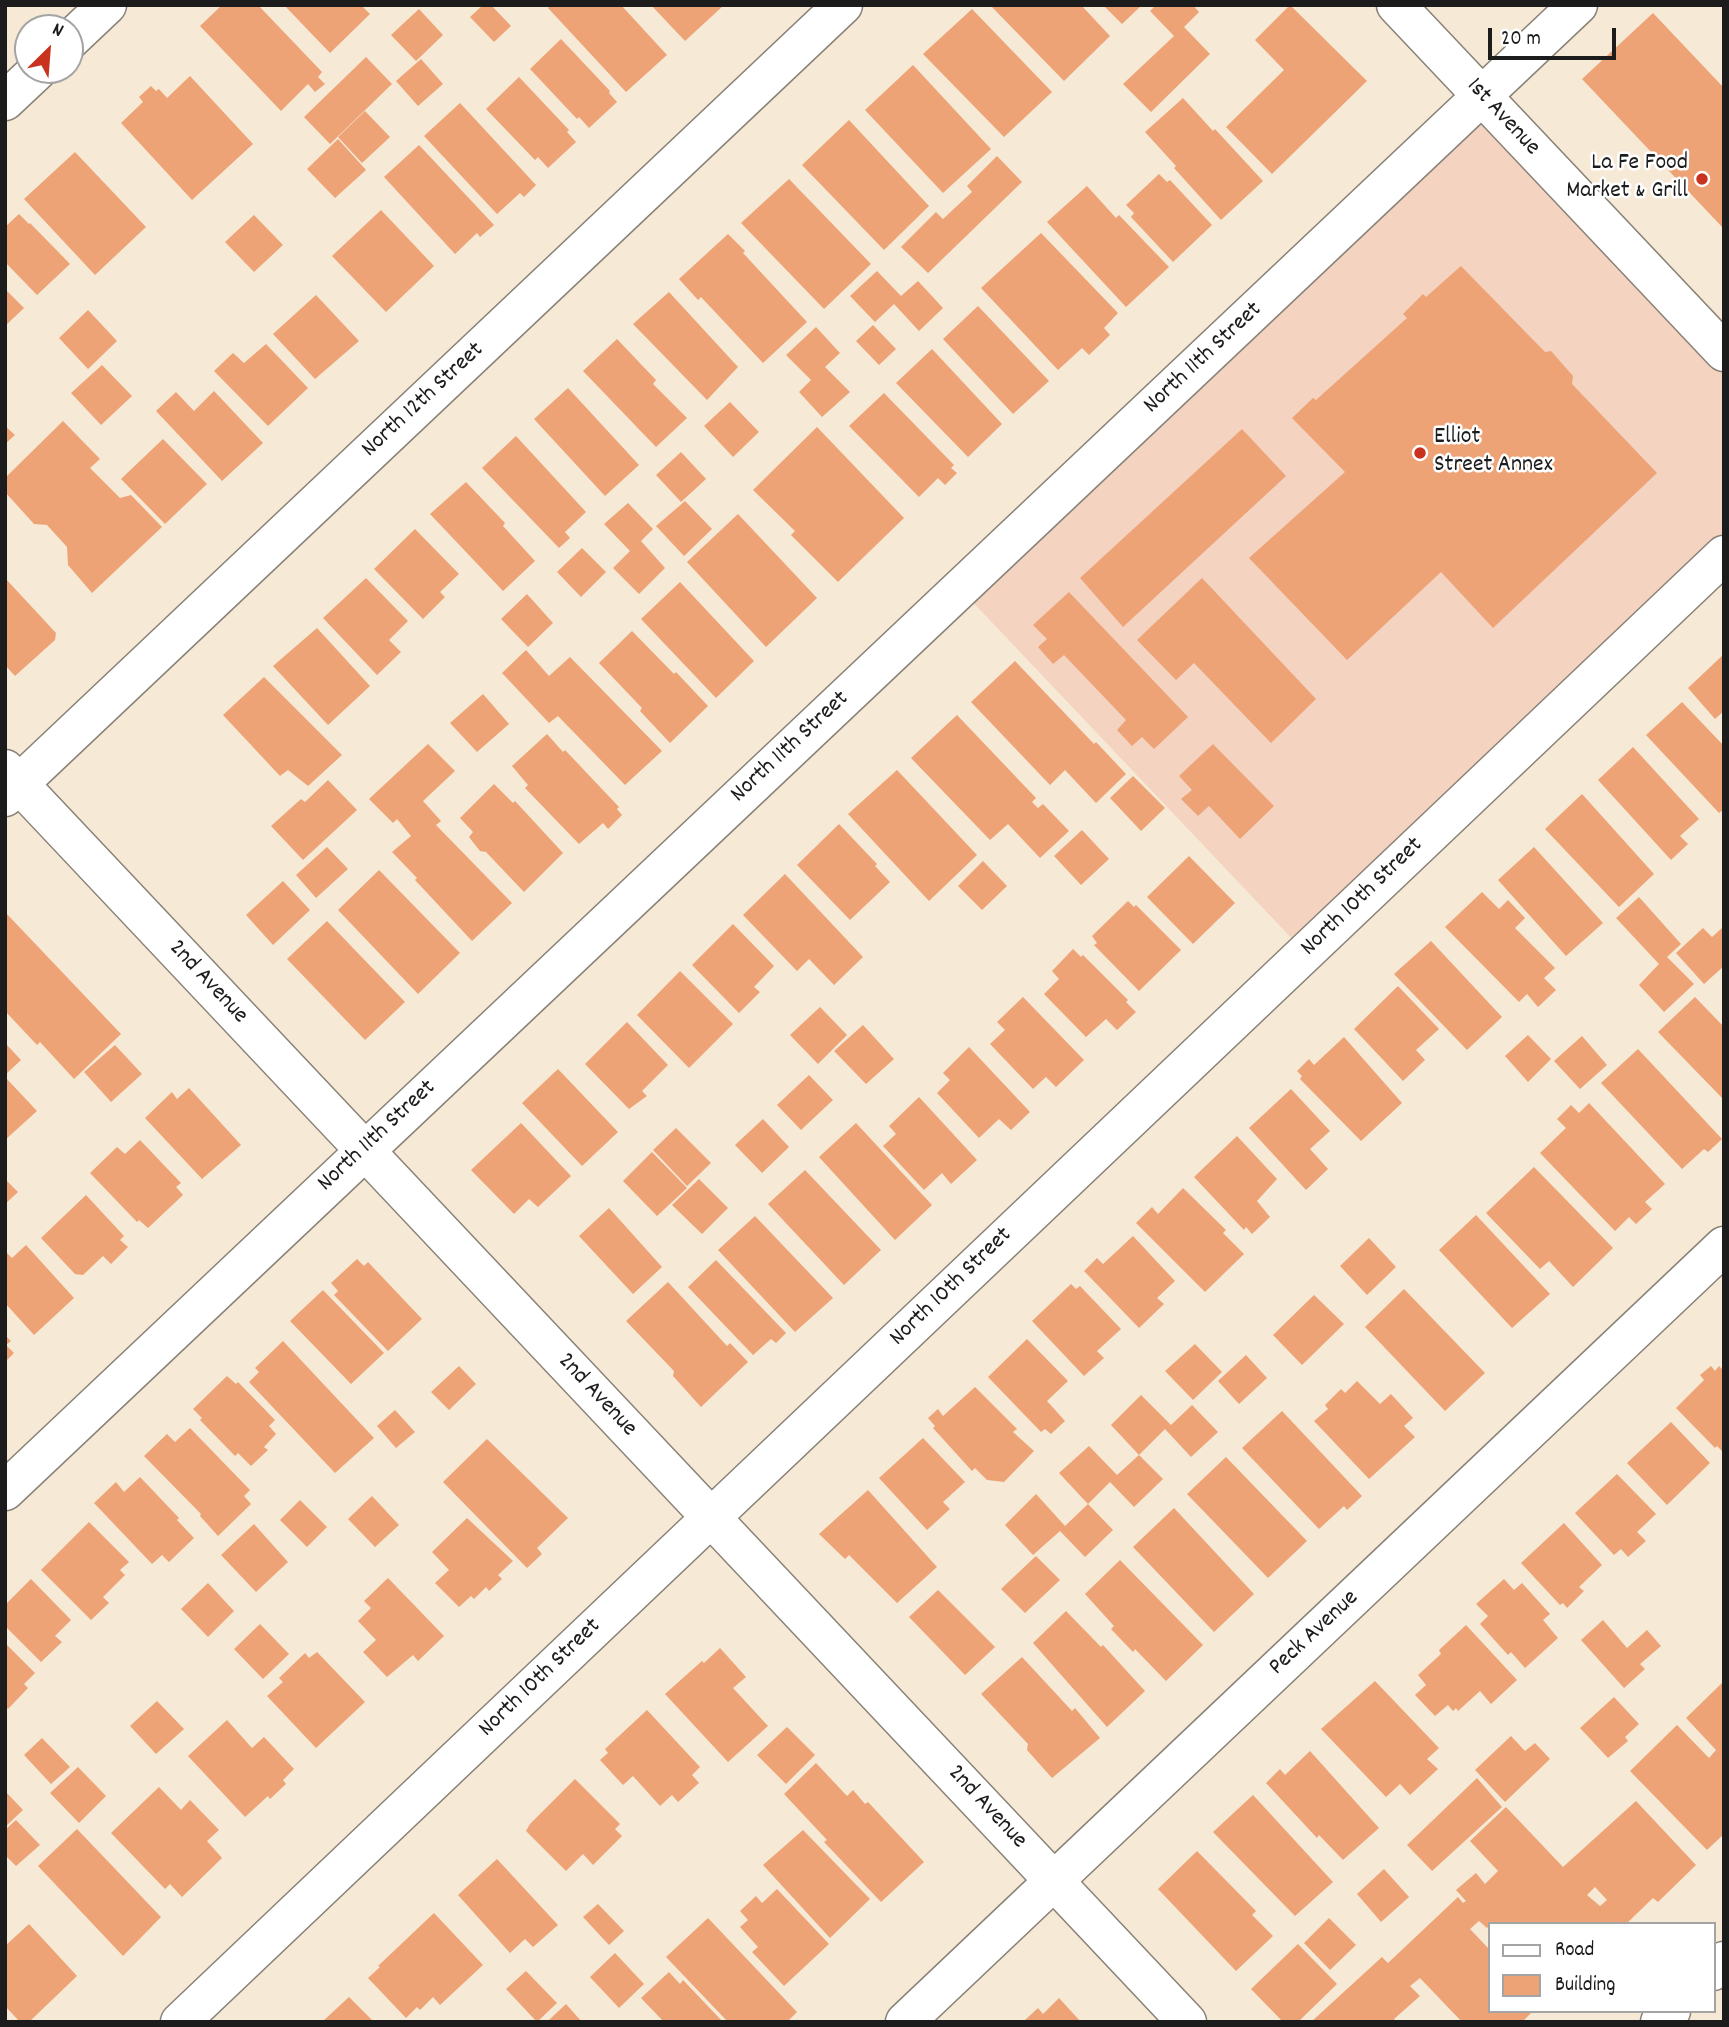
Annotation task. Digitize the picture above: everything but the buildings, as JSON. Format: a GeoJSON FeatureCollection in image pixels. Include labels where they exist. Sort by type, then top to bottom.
{"type":"FeatureCollection","features":[{"type":"Feature","properties":{"kind":"street"},"geometry":{"type":"LineString","coordinates":[[84,27],[107,5]]}},
{"type":"Feature","properties":{"kind":"street","name":"North 12th Street"},"geometry":{"type":"LineString","coordinates":[[10,783],[843,5]]}},
{"type":"Feature","properties":{"kind":"street","name":"1st Avenue"},"geometry":{"type":"LineString","coordinates":[[1395,5],[1724,352]]}},
{"type":"Feature","properties":{"kind":"street","name":"North 11th Street"},"geometry":{"type":"LineString","coordinates":[[5,1492],[1578,5]]}},
{"type":"Feature","properties":{"kind":"street"},"geometry":{"type":"LineString","coordinates":[[5,101],[23,84]]}},
{"type":"Feature","properties":{"kind":"street","name":"North 10th Street"},"geometry":{"type":"LineString","coordinates":[[180,2022],[1724,555]]}},
{"type":"Feature","properties":{"kind":"street","name":"2nd Avenue"},"geometry":{"type":"LineString","coordinates":[[10,783],[364,1150],[1187,2022]]}},
{"type":"Feature","properties":{"kind":"street","name":"Peck Avenue"},"geometry":{"type":"LineString","coordinates":[[905,2022],[1724,1246]]}},
{"type":"Feature","properties":{"kind":"shaded area","name":"Elliot Street Annex"},"geometry":{"type":"Polygon","coordinates":[[[1485,100],[1724,361],[1724,546],[1298,945],[967,596],[1485,100]]]}},
{"type":"Feature","properties":{"kind":"place","name":"La Fe Food Market & Grill"},"geometry":{"type":"Point","coordinates":[1702,179]}},
{"type":"Feature","properties":{"kind":"place","name":"Elliot Street Annex"},"geometry":{"type":"Point","coordinates":[1420,453]}}]}
